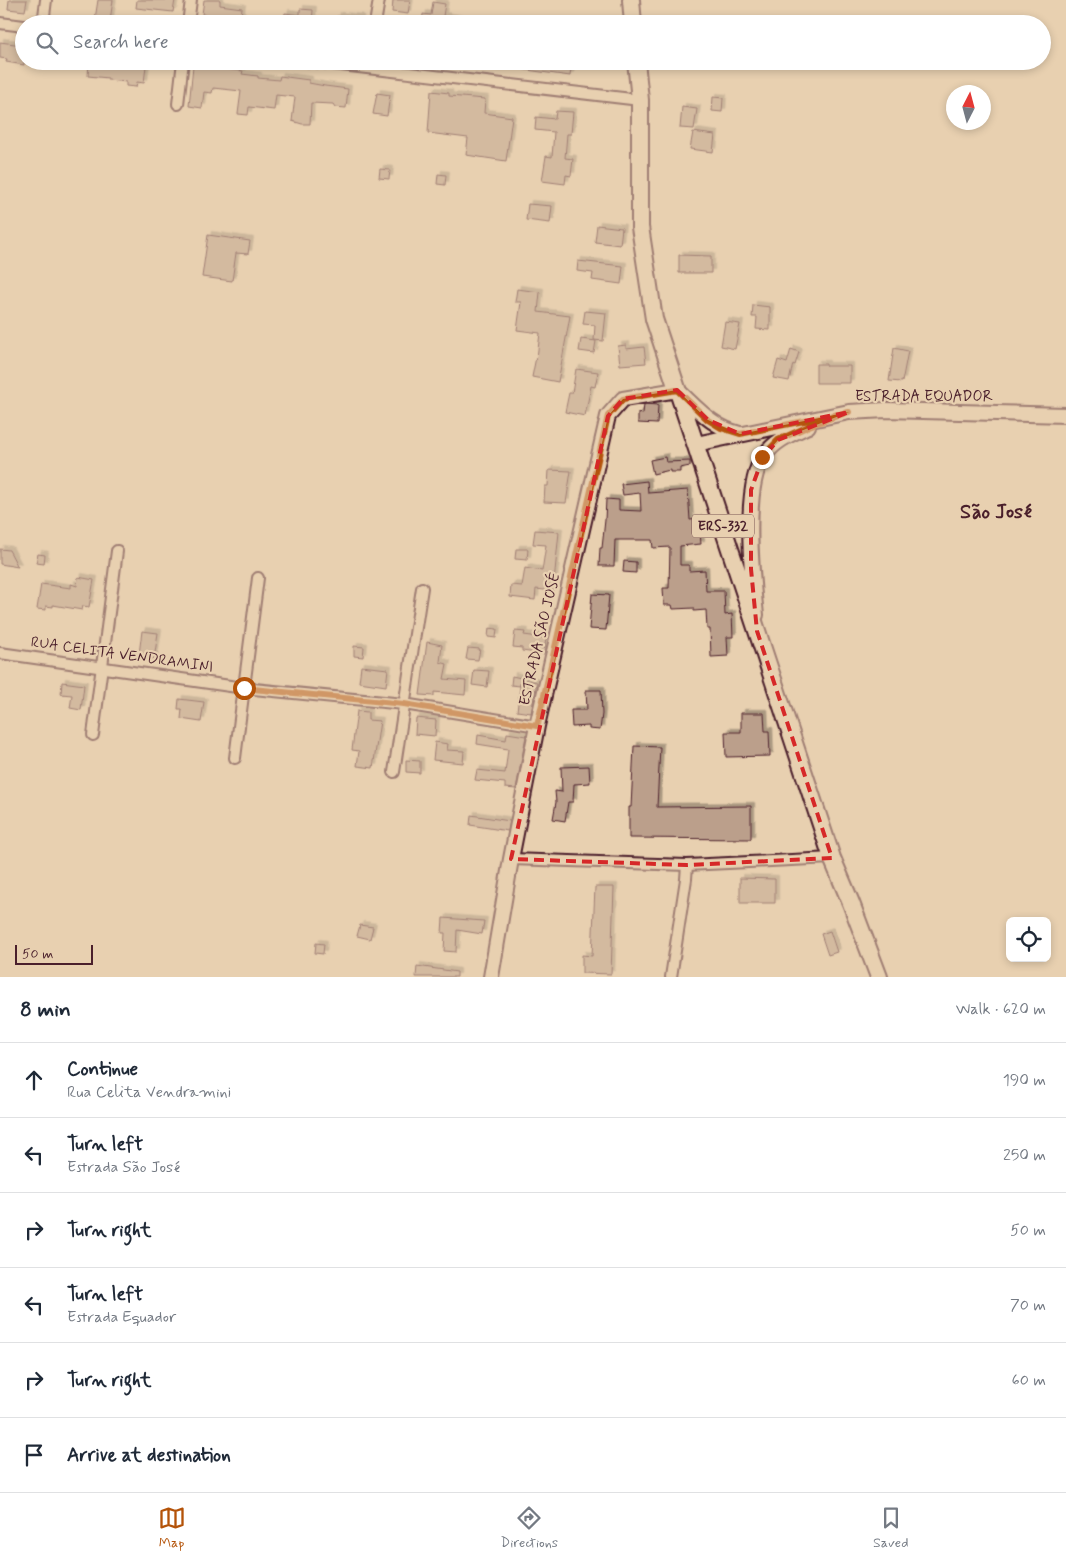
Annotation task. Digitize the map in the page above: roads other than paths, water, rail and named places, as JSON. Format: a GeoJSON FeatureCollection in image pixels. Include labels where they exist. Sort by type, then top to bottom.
{"type":"FeatureCollection","features":[{"type":"Feature","properties":{"kind":"main road"},"geometry":{"type":"LineString","coordinates":[[631,0],[632,15]]}},
{"type":"Feature","properties":{"kind":"main road","name":"ERS-332"},"geometry":{"type":"LineString","coordinates":[[637,70],[640,100],[640,227],[654,319],[832,858],[879,977]]}},
{"type":"Feature","properties":{"kind":"street"},"geometry":{"type":"LineString","coordinates":[[44,15],[46,0]]}},
{"type":"Feature","properties":{"kind":"street"},"geometry":{"type":"LineString","coordinates":[[190,15],[192,0]]}},
{"type":"Feature","properties":{"kind":"street"},"geometry":{"type":"LineString","coordinates":[[376,15],[379,0]]}},
{"type":"Feature","properties":{"kind":"street"},"geometry":{"type":"LineString","coordinates":[[0,23],[15,25]]}},
{"type":"Feature","properties":{"kind":"street"},"geometry":{"type":"LineString","coordinates":[[178,104],[182,70]]}},
{"type":"Feature","properties":{"kind":"street"},"geometry":{"type":"LineString","coordinates":[[408,70],[640,100]]}},
{"type":"Feature","properties":{"kind":"street"},"geometry":{"type":"LineString","coordinates":[[677,390],[708,420],[721,428],[740,434]]}},
{"type":"Feature","properties":{"kind":"street","name":"ESTRADA SÃO JOSÉ"},"geometry":{"type":"LineString","coordinates":[[492,977],[511,859],[537,726],[608,416],[623,399],[677,390]]}},
{"type":"Feature","properties":{"kind":"street","name":"ESTRADA EQUADOR"},"geometry":{"type":"LineString","coordinates":[[696,444],[849,412],[886,410],[1066,416]]}},
{"type":"Feature","properties":{"kind":"street"},"geometry":{"type":"LineString","coordinates":[[758,632],[752,569],[751,490],[762,457],[778,440],[809,426],[849,412]]}},
{"type":"Feature","properties":{"kind":"street"},"geometry":{"type":"LineString","coordinates":[[93,735],[117,551]]}},
{"type":"Feature","properties":{"kind":"street"},"geometry":{"type":"LineString","coordinates":[[235,758],[258,578]]}},
{"type":"Feature","properties":{"kind":"street"},"geometry":{"type":"LineString","coordinates":[[394,772],[422,588]]}},
{"type":"Feature","properties":{"kind":"street","name":"RUA CELITA VENDRAMINI"},"geometry":{"type":"LineString","coordinates":[[0,653],[244,688],[404,704],[537,726]]}},
{"type":"Feature","properties":{"kind":"street"},"geometry":{"type":"LineString","coordinates":[[511,859],[687,865],[832,858]]}},
{"type":"Feature","properties":{"kind":"street"},"geometry":{"type":"LineString","coordinates":[[671,977],[687,865]]}},
{"type":"Feature","properties":{"kind":"district","name":"São José"},"geometry":{"type":"Point","coordinates":[996,512]}}]}
